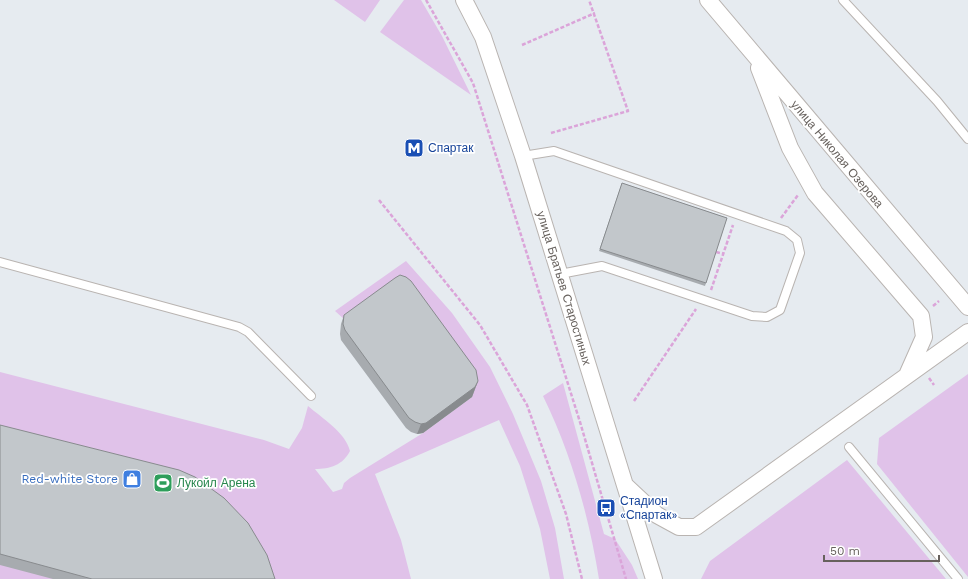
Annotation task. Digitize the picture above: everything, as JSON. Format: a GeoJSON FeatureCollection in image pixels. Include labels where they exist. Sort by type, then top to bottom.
{"type":"FeatureCollection","features":[{"type":"Feature","properties":{"kind":"street","name":"улица Братьев Старостиных"},"geometry":{"type":"LineString","coordinates":[[464,0],[483,37],[524,156],[654,579]]}},
{"type":"Feature","properties":{"kind":"street","name":"улица Николая Озерова"},"geometry":{"type":"LineString","coordinates":[[708,0],[968,307]]}},
{"type":"Feature","properties":{"kind":"street"},"geometry":{"type":"LineString","coordinates":[[755,57],[790,148],[815,193],[921,316],[924,337],[907,376]]}},
{"type":"Feature","properties":{"kind":"street"},"geometry":{"type":"LineString","coordinates":[[625,485],[657,515],[679,527],[696,527],[968,332]]}},
{"type":"Feature","properties":{"kind":"lane"},"geometry":{"type":"LineString","coordinates":[[843,0],[937,101],[968,139]]}},
{"type":"Feature","properties":{"kind":"lane"},"geometry":{"type":"LineString","coordinates":[[524,156],[554,151],[774,226],[786,231],[797,240],[800,253],[780,310],[767,318],[752,316],[602,266],[560,274]]}},
{"type":"Feature","properties":{"kind":"lane"},"geometry":{"type":"LineString","coordinates":[[0,262],[239,326],[248,332],[311,396]]}},
{"type":"Feature","properties":{"kind":"lane"},"geometry":{"type":"LineString","coordinates":[[849,447],[958,579]]}},
{"type":"Feature","properties":{"kind":"path"},"geometry":{"type":"LineString","coordinates":[[426,0],[473,83],[580,422],[626,579]]}},
{"type":"Feature","properties":{"kind":"path"},"geometry":{"type":"LineString","coordinates":[[550,133],[628,111],[595,13],[588,0]]}},
{"type":"Feature","properties":{"kind":"path"},"geometry":{"type":"LineString","coordinates":[[522,45],[595,13]]}},
{"type":"Feature","properties":{"kind":"path"},"geometry":{"type":"LineString","coordinates":[[774,226],[799,195]]}},
{"type":"Feature","properties":{"kind":"path"},"geometry":{"type":"LineString","coordinates":[[379,200],[480,324],[527,405],[566,514],[582,579]]}},
{"type":"Feature","properties":{"kind":"path"},"geometry":{"type":"LineString","coordinates":[[634,401],[703,299],[708,292],[710,293],[735,219]]}},
{"type":"Feature","properties":{"kind":"path"},"geometry":{"type":"LineString","coordinates":[[716,252],[724,254]]}},
{"type":"Feature","properties":{"kind":"path"},"geometry":{"type":"LineString","coordinates":[[933,306],[939,301]]}},
{"type":"Feature","properties":{"kind":"shaded area"},"geometry":{"type":"Polygon","coordinates":[[[334,0],[380,0],[365,22],[334,0]]]}},
{"type":"Feature","properties":{"kind":"shaded area"},"geometry":{"type":"Polygon","coordinates":[[[404,0],[421,0],[442,36],[471,95],[380,32],[404,0]]]}},
{"type":"Feature","properties":{"kind":"shaded area","name":"Лукойл Арена"},"geometry":{"type":"Polygon","coordinates":[[[406,261],[452,313],[490,367],[513,414],[541,481],[555,528],[564,579],[550,579],[540,529],[520,466],[499,420],[375,474],[401,540],[411,579],[0,579],[0,372],[264,440],[289,449],[302,428],[308,406],[339,432],[348,444],[350,451],[344,460],[331,467],[315,469],[333,492],[342,489],[344,483],[350,478],[423,433],[472,397],[475,385],[345,320],[335,311],[406,261]]]}},
{"type":"Feature","properties":{"kind":"shaded area"},"geometry":{"type":"Polygon","coordinates":[[[968,374],[968,577],[877,464],[879,438],[968,374]]]}},
{"type":"Feature","properties":{"kind":"shaded area"},"geometry":{"type":"Polygon","coordinates":[[[563,383],[604,534],[615,539],[632,565],[638,579],[599,579],[590,532],[578,485],[562,440],[543,396],[563,383]]]}},
{"type":"Feature","properties":{"kind":"shaded area"},"geometry":{"type":"Polygon","coordinates":[[[847,460],[946,579],[701,579],[710,561],[847,460]]]}},
{"type":"Feature","properties":{"kind":"building"},"geometry":{"type":"Polygon","coordinates":[[[622,183],[727,218],[706,283],[600,249],[622,183]]]}},
{"type":"Feature","properties":{"kind":"building"},"geometry":{"type":"Polygon","coordinates":[[[400,275],[411,281],[476,370],[478,381],[475,387],[426,423],[421,424],[409,418],[345,330],[343,324],[344,315],[400,275]]]}},
{"type":"Feature","properties":{"kind":"building"},"geometry":{"type":"Polygon","coordinates":[[[0,425],[179,470],[195,477],[224,498],[248,523],[267,555],[275,579],[92,579],[0,554],[0,425]]]}},
{"type":"Feature","properties":{"kind":"place","name":"Спартак"},"geometry":{"type":"Point","coordinates":[414,148]}},
{"type":"Feature","properties":{"kind":"place","name":"Red-white Store"},"geometry":{"type":"Point","coordinates":[132,479]}},
{"type":"Feature","properties":{"kind":"place","name":"Лукойл Арена"},"geometry":{"type":"Point","coordinates":[163,483]}},
{"type":"Feature","properties":{"kind":"place","name":"Стадион «Спартак»"},"geometry":{"type":"Point","coordinates":[606,508]}}]}
